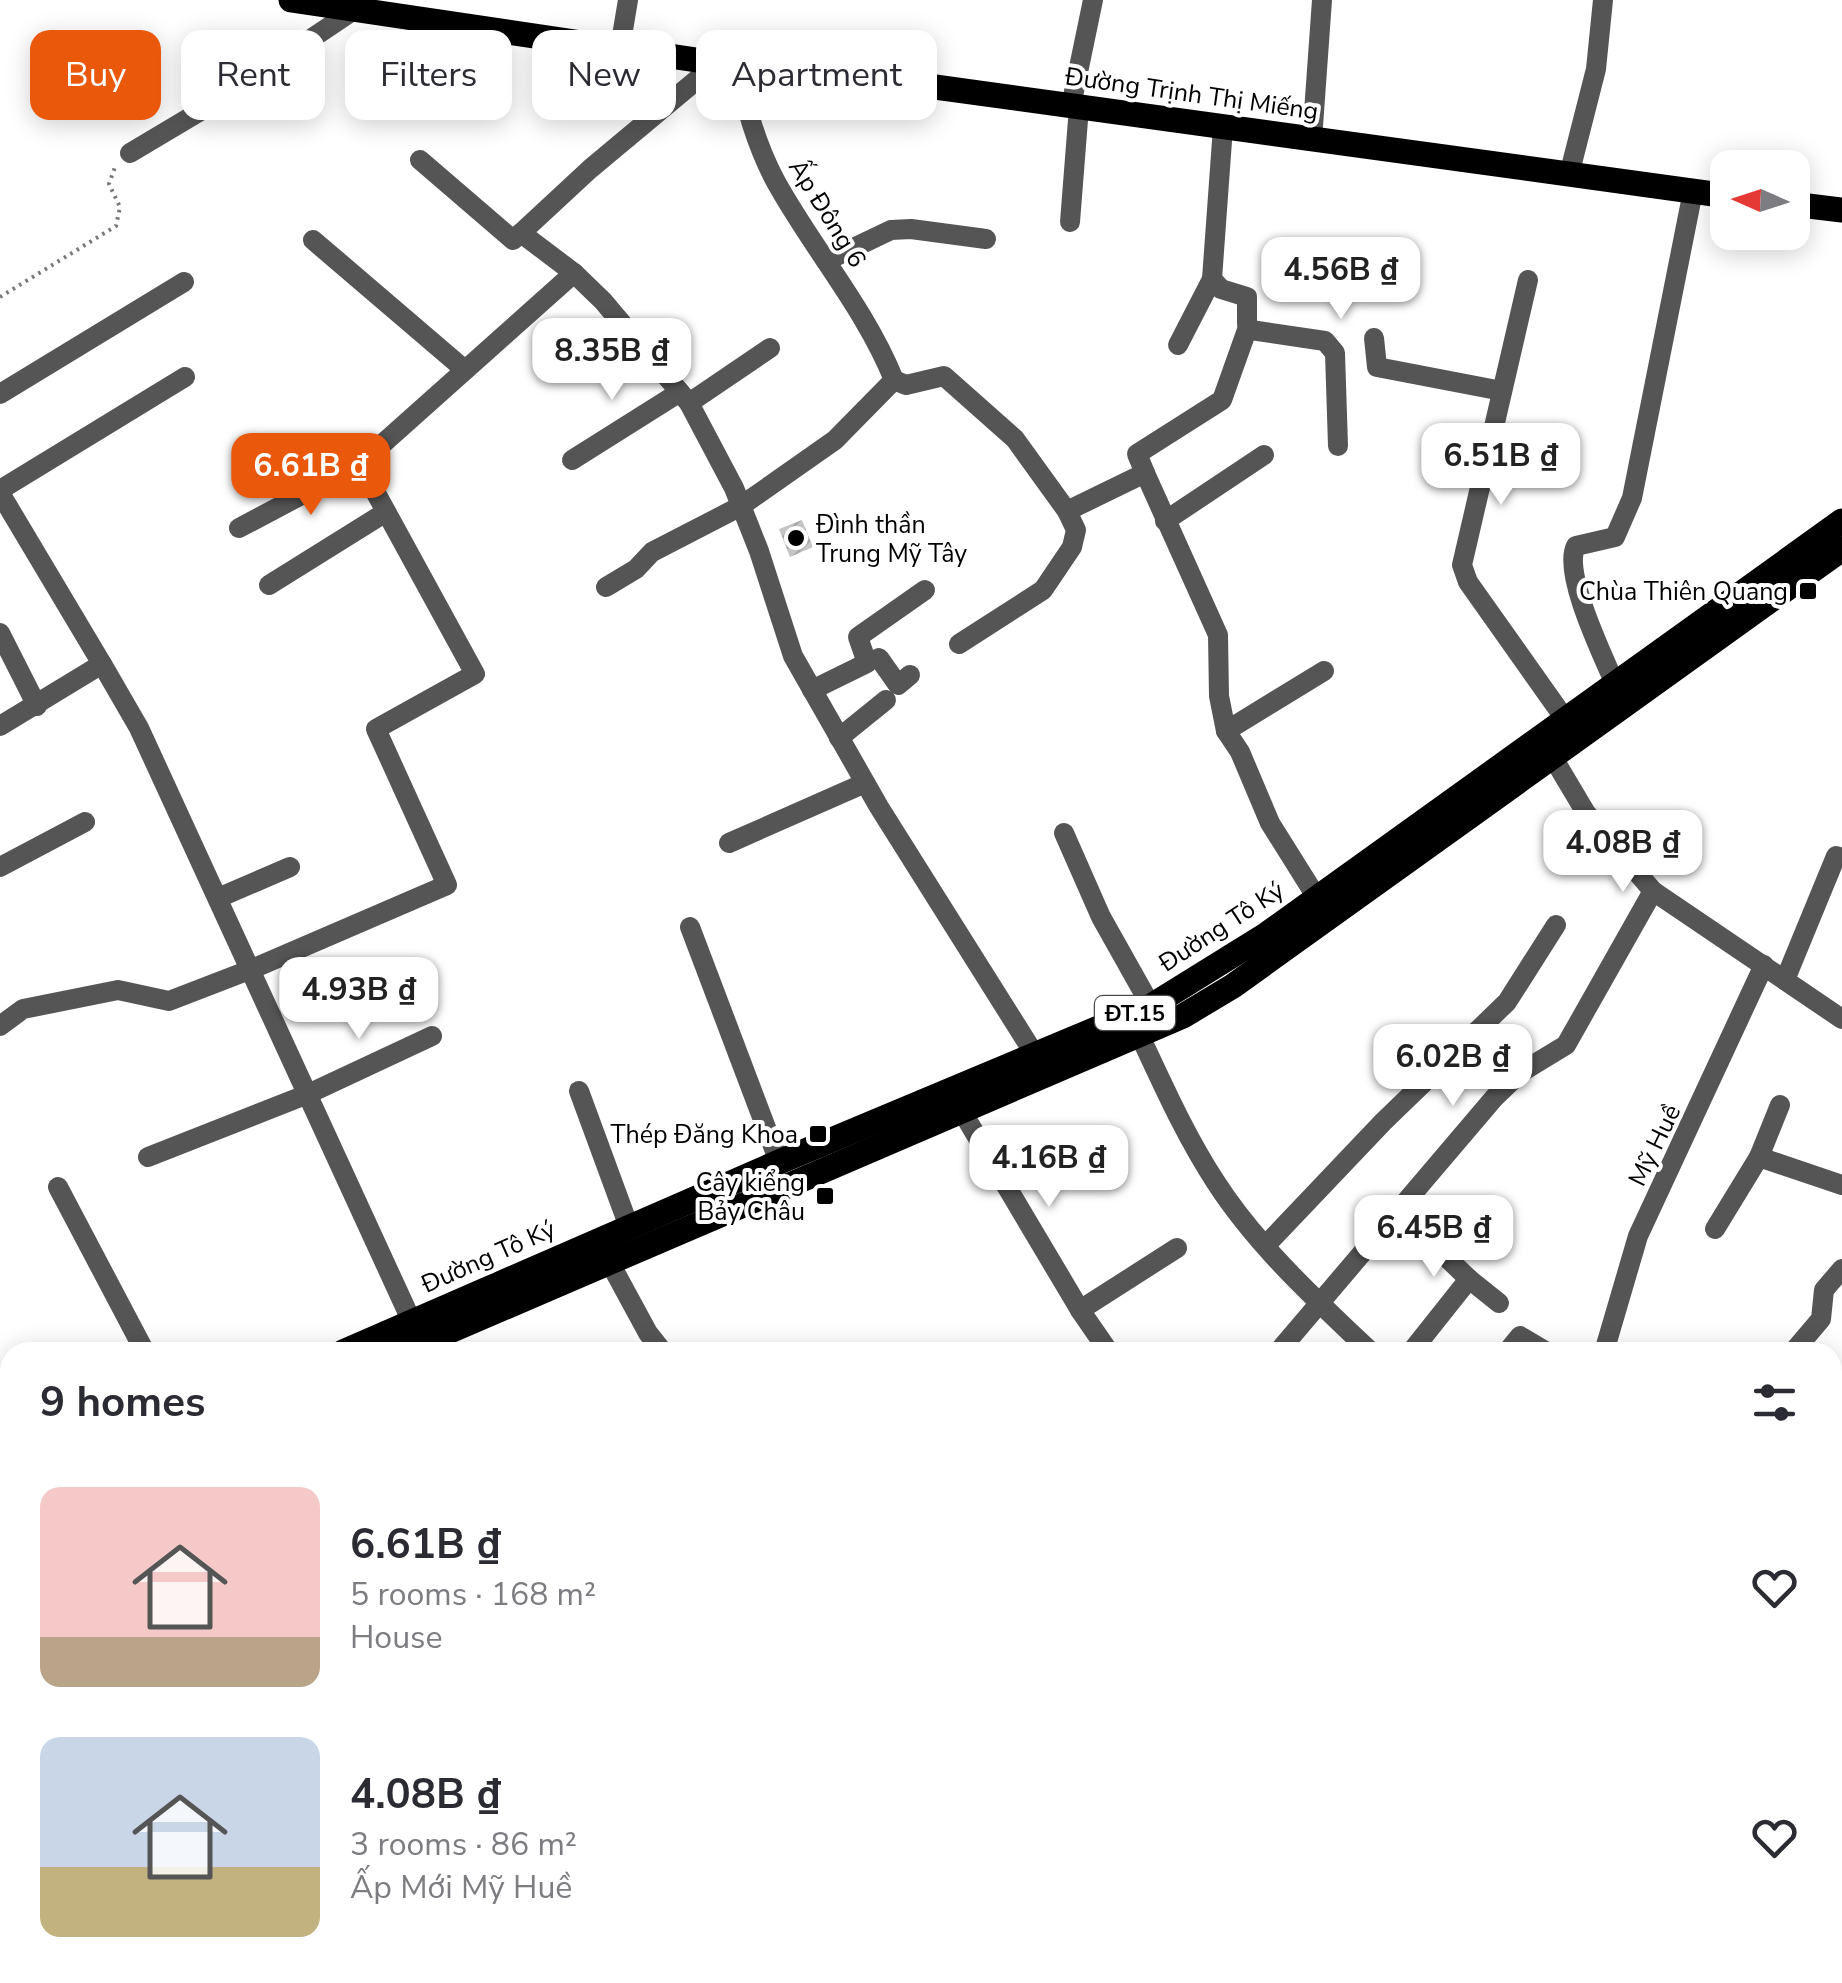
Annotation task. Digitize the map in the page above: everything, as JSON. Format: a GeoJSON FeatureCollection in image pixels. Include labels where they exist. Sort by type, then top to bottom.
{"type":"FeatureCollection","features":[{"type":"Feature","properties":{"kind":"main road","name":"Đường Trịnh Thị Miếng"},"geometry":{"type":"LineString","coordinates":[[291,0],[363,6],[532,34]]}},
{"type":"Feature","properties":{"kind":"main road","name":"Đường Trịnh Thị Miếng"},"geometry":{"type":"LineString","coordinates":[[937,87],[1710,193]]}},
{"type":"Feature","properties":{"kind":"main road"},"geometry":{"type":"LineString","coordinates":[[1810,206],[1842,210]]}},
{"type":"Feature","properties":{"kind":"main road","name":"Đường Tô Ký"},"geometry":{"type":"LineString","coordinates":[[424,1342],[610,1263],[1041,1065],[1213,970],[1842,521]]}},
{"type":"Feature","properties":{"kind":"main road","name":"Đường Tô Ký"},"geometry":{"type":"LineString","coordinates":[[1041,1065],[1140,1036],[1233,986],[1842,549]]}},
{"type":"Feature","properties":{"kind":"main road","name":"Đường Tô Ký"},"geometry":{"type":"LineString","coordinates":[[366,1342],[779,1162],[955,1102]]}},
{"type":"Feature","properties":{"kind":"street"},"geometry":{"type":"LineString","coordinates":[[623,30],[628,0]]}},
{"type":"Feature","properties":{"kind":"street"},"geometry":{"type":"LineString","coordinates":[[1070,222],[1075,106],[1093,0]]}},
{"type":"Feature","properties":{"kind":"street"},"geometry":{"type":"LineString","coordinates":[[1312,140],[1322,0]]}},
{"type":"Feature","properties":{"kind":"street"},"geometry":{"type":"LineString","coordinates":[[1569,175],[1596,69],[1603,0]]}},
{"type":"Feature","properties":{"kind":"street"},"geometry":{"type":"LineString","coordinates":[[130,153],[363,6]]}},
{"type":"Feature","properties":{"kind":"street"},"geometry":{"type":"LineString","coordinates":[[420,160],[513,240],[590,169],[696,88]]}},
{"type":"Feature","properties":{"kind":"street","name":"Ấp Đông 6"},"geometry":{"type":"LineString","coordinates":[[748,120],[775,180],[874,333],[894,380]]}},
{"type":"Feature","properties":{"kind":"street"},"geometry":{"type":"LineString","coordinates":[[1178,345],[1212,278],[1222,128]]}},
{"type":"Feature","properties":{"kind":"street"},"geometry":{"type":"LineString","coordinates":[[1615,684],[1581,596],[1572,556],[1576,546],[1615,537],[1632,498],[1693,191]]}},
{"type":"Feature","properties":{"kind":"street"},"geometry":{"type":"LineString","coordinates":[[826,261],[892,230],[986,239]]}},
{"type":"Feature","properties":{"kind":"street"},"geometry":{"type":"LineString","coordinates":[[521,233],[574,273],[603,301],[684,398],[741,506],[792,656],[865,783],[1041,1065]]}},
{"type":"Feature","properties":{"kind":"street"},"geometry":{"type":"LineString","coordinates":[[313,240],[465,370]]}},
{"type":"Feature","properties":{"kind":"street"},"geometry":{"type":"LineString","coordinates":[[240,528],[360,464],[574,273]]}},
{"type":"Feature","properties":{"kind":"street"},"geometry":{"type":"LineString","coordinates":[[1067,511],[1141,464],[1222,400],[1248,327],[1247,297],[1221,290],[1212,278]]}},
{"type":"Feature","properties":{"kind":"street"},"geometry":{"type":"LineString","coordinates":[[1528,280],[1462,565],[1468,582],[1565,719]]}},
{"type":"Feature","properties":{"kind":"street"},"geometry":{"type":"LineString","coordinates":[[0,394],[184,282]]}},
{"type":"Feature","properties":{"kind":"street"},"geometry":{"type":"LineString","coordinates":[[1248,327],[1326,342],[1332,348],[1338,446]]}},
{"type":"Feature","properties":{"kind":"street"},"geometry":{"type":"LineString","coordinates":[[1374,338],[1377,367],[1502,390]]}},
{"type":"Feature","properties":{"kind":"street"},"geometry":{"type":"LineString","coordinates":[[572,460],[770,348]]}},
{"type":"Feature","properties":{"kind":"street"},"geometry":{"type":"LineString","coordinates":[[606,587],[636,569],[652,552],[741,506],[835,440],[894,380],[906,385],[944,376],[1015,440],[1067,511],[1076,530],[1072,546],[1043,590],[959,644]]}},
{"type":"Feature","properties":{"kind":"street"},"geometry":{"type":"LineString","coordinates":[[185,377],[0,492],[139,728],[412,1322]]}},
{"type":"Feature","properties":{"kind":"street"},"geometry":{"type":"LineString","coordinates":[[1165,521],[1264,455]]}},
{"type":"Feature","properties":{"kind":"street"},"geometry":{"type":"LineString","coordinates":[[0,1026],[23,1009],[118,990],[169,1001],[447,885],[376,728],[475,674],[360,464]]}},
{"type":"Feature","properties":{"kind":"street"},"geometry":{"type":"LineString","coordinates":[[1141,464],[1218,635],[1219,696],[1226,731],[1240,752],[1270,822],[1317,898]]}},
{"type":"Feature","properties":{"kind":"street"},"geometry":{"type":"LineString","coordinates":[[269,585],[386,512]]}},
{"type":"Feature","properties":{"kind":"street"},"geometry":{"type":"LineString","coordinates":[[910,674],[898,685],[880,657],[858,637],[925,590]]}},
{"type":"Feature","properties":{"kind":"street"},"geometry":{"type":"LineString","coordinates":[[0,634],[37,706]]}},
{"type":"Feature","properties":{"kind":"street"},"geometry":{"type":"LineString","coordinates":[[812,690],[880,657]]}},
{"type":"Feature","properties":{"kind":"street"},"geometry":{"type":"LineString","coordinates":[[0,726],[102,664]]}},
{"type":"Feature","properties":{"kind":"street"},"geometry":{"type":"LineString","coordinates":[[1226,731],[1324,671]]}},
{"type":"Feature","properties":{"kind":"street"},"geometry":{"type":"LineString","coordinates":[[839,738],[886,700]]}},
{"type":"Feature","properties":{"kind":"street"},"geometry":{"type":"LineString","coordinates":[[1552,756],[1586,813],[1653,891],[1842,1018]]}},
{"type":"Feature","properties":{"kind":"street"},"geometry":{"type":"LineString","coordinates":[[729,843],[865,783]]}},
{"type":"Feature","properties":{"kind":"street"},"geometry":{"type":"LineString","coordinates":[[0,868],[85,822]]}},
{"type":"Feature","properties":{"kind":"street"},"geometry":{"type":"LineString","coordinates":[[1064,833],[1102,917],[1150,1006]]}},
{"type":"Feature","properties":{"kind":"street"},"geometry":{"type":"LineString","coordinates":[[1785,980],[1836,856],[1842,858]]}},
{"type":"Feature","properties":{"kind":"street"},"geometry":{"type":"LineString","coordinates":[[218,898],[290,867]]}},
{"type":"Feature","properties":{"kind":"street"},"geometry":{"type":"LineString","coordinates":[[1287,1342],[1494,1098],[1520,1074],[1566,1046],[1653,891]]}},
{"type":"Feature","properties":{"kind":"street"},"geometry":{"type":"LineString","coordinates":[[1266,1245],[1383,1122],[1507,1002],[1556,925]]}},
{"type":"Feature","properties":{"kind":"street"},"geometry":{"type":"LineString","coordinates":[[690,927],[779,1162]]}},
{"type":"Feature","properties":{"kind":"street","name":"Mỹ Huề"},"geometry":{"type":"LineString","coordinates":[[1607,1342],[1638,1236],[1764,965]]}},
{"type":"Feature","properties":{"kind":"street"},"geometry":{"type":"LineString","coordinates":[[148,1157],[308,1094],[432,1036]]}},
{"type":"Feature","properties":{"kind":"street"},"geometry":{"type":"LineString","coordinates":[[1140,1036],[1178,1118],[1216,1183],[1266,1245],[1360,1342]]}},
{"type":"Feature","properties":{"kind":"street"},"geometry":{"type":"LineString","coordinates":[[579,1091],[629,1227]]}},
{"type":"Feature","properties":{"kind":"street"},"geometry":{"type":"LineString","coordinates":[[955,1102],[1102,1342]]}},
{"type":"Feature","properties":{"kind":"street"},"geometry":{"type":"LineString","coordinates":[[1715,1229],[1759,1157],[1780,1106]]}},
{"type":"Feature","properties":{"kind":"street"},"geometry":{"type":"LineString","coordinates":[[1759,1157],[1842,1185]]}},
{"type":"Feature","properties":{"kind":"street"},"geometry":{"type":"LineString","coordinates":[[58,1187],[140,1342]]}},
{"type":"Feature","properties":{"kind":"street"},"geometry":{"type":"LineString","coordinates":[[1399,1212],[1499,1303]]}},
{"type":"Feature","properties":{"kind":"street"},"geometry":{"type":"LineString","coordinates":[[1080,1310],[1177,1248]]}},
{"type":"Feature","properties":{"kind":"street"},"geometry":{"type":"LineString","coordinates":[[610,1263],[656,1342]]}},
{"type":"Feature","properties":{"kind":"street"},"geometry":{"type":"LineString","coordinates":[[1801,1342],[1821,1319],[1824,1290],[1842,1269]]}},
{"type":"Feature","properties":{"kind":"street"},"geometry":{"type":"LineString","coordinates":[[1419,1342],[1470,1279]]}},
{"type":"Feature","properties":{"kind":"path"},"geometry":{"type":"LineString","coordinates":[[0,297],[116,226],[120,207],[109,184],[112,169],[130,153]]}},
{"type":"Feature","properties":{"kind":"building","name":"Đình thần Trung Mỹ Tây"},"geometry":{"type":"Polygon","coordinates":[[[802,520],[813,547],[790,557],[779,529],[802,520]]]}},
{"type":"Feature","properties":{"kind":"place","name":"Đình thần Trung Mỹ Tây"},"geometry":{"type":"Point","coordinates":[796,538]}},
{"type":"Feature","properties":{"kind":"place","name":"Chùa Thiên Quang"},"geometry":{"type":"Point","coordinates":[1808,591]}},
{"type":"Feature","properties":{"kind":"place","name":"Thép Đăng Khoa"},"geometry":{"type":"Point","coordinates":[818,1134]}},
{"type":"Feature","properties":{"kind":"place","name":"Cây kiểng Bảy Châu"},"geometry":{"type":"Point","coordinates":[825,1196]}}]}
